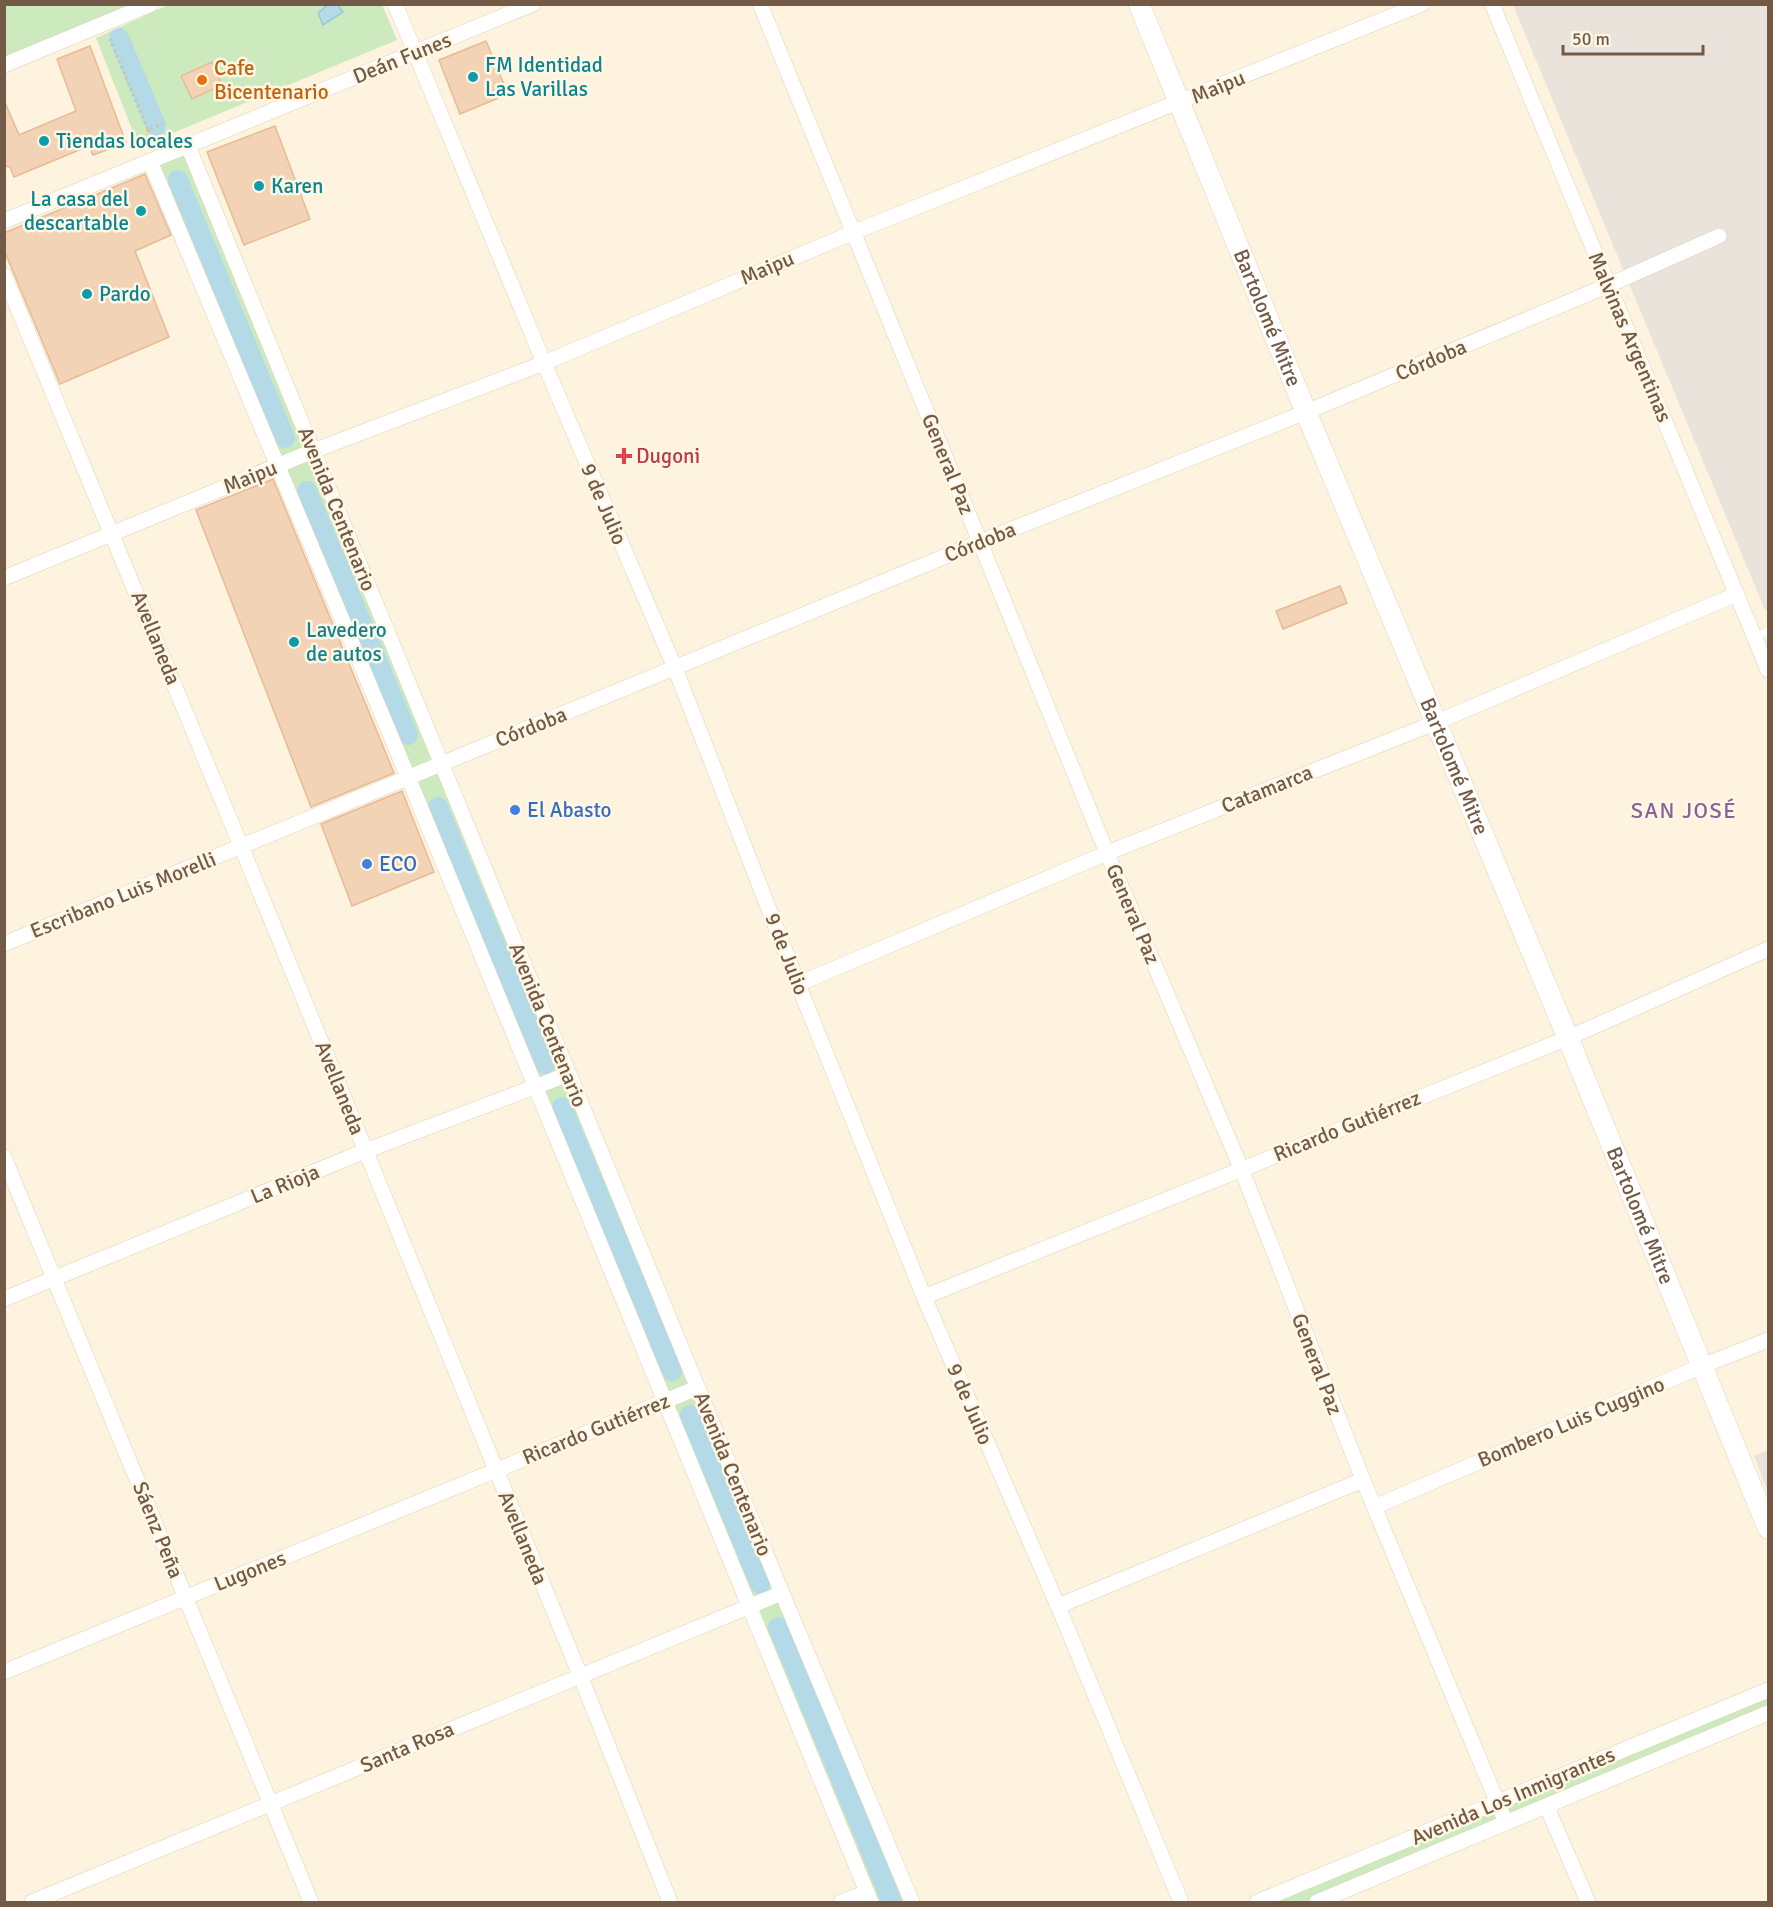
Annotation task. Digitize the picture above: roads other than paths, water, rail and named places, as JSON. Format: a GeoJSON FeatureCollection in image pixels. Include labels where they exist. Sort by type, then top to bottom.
{"type":"FeatureCollection","features":[{"type":"Feature","properties":{"kind":"main road","name":"Bartolomé Mitre"},"geometry":{"type":"LineString","coordinates":[[1138,4],[1568,1038],[1768,1528]]}},
{"type":"Feature","properties":{"kind":"street"},"geometry":{"type":"LineString","coordinates":[[4,65],[151,4]]}},
{"type":"Feature","properties":{"kind":"street","name":"9 de Julio"},"geometry":{"type":"LineString","coordinates":[[395,4],[544,363],[675,668],[798,984],[924,1297],[1058,1606],[1181,1902]]}},
{"type":"Feature","properties":{"kind":"street","name":"Deán Funes"},"geometry":{"type":"LineString","coordinates":[[4,221],[533,4]]}},
{"type":"Feature","properties":{"kind":"street","name":"General Paz"},"geometry":{"type":"LineString","coordinates":[[760,4],[1107,853],[1241,1168],[1363,1480],[1506,1823]]}},
{"type":"Feature","properties":{"kind":"street","name":"Maipu"},"geometry":{"type":"LineString","coordinates":[[4,578],[313,451],[544,363],[852,232],[1422,4]]}},
{"type":"Feature","properties":{"kind":"street","name":"Malvinas Argentinas"},"geometry":{"type":"LineString","coordinates":[[1492,4],[1737,594],[1762,634],[1768,670]]}},
{"type":"Feature","properties":{"kind":"street","name":"Avenida Centenario"},"geometry":{"type":"LineString","coordinates":[[188,146],[697,1388],[912,1902]]}},
{"type":"Feature","properties":{"kind":"street","name":"Avenida Centenario"},"geometry":{"type":"LineString","coordinates":[[150,161],[408,777],[869,1897]]}},
{"type":"Feature","properties":{"kind":"street","name":"Córdoba"},"geometry":{"type":"LineString","coordinates":[[241,846],[980,542],[1306,412],[1609,285],[1719,236]]}},
{"type":"Feature","properties":{"kind":"street","name":"Avellaneda"},"geometry":{"type":"LineString","coordinates":[[4,275],[113,533],[580,1675],[670,1902]]}},
{"type":"Feature","properties":{"kind":"street","name":"Catamarca"},"geometry":{"type":"LineString","coordinates":[[798,984],[1107,853],[1437,722],[1737,594]]}},
{"type":"Feature","properties":{"kind":"street","name":"Escribano Luis Morelli"},"geometry":{"type":"LineString","coordinates":[[4,944],[241,846]]}},
{"type":"Feature","properties":{"kind":"street","name":"Ricardo Gutiérrez"},"geometry":{"type":"LineString","coordinates":[[924,1297],[1568,1038],[1768,949]]}},
{"type":"Feature","properties":{"kind":"street","name":"La Rioja"},"geometry":{"type":"LineString","coordinates":[[4,1299],[365,1151],[568,1074]]}},
{"type":"Feature","properties":{"kind":"street","name":"Sáenz Peña"},"geometry":{"type":"LineString","coordinates":[[4,1157],[311,1902]]}},
{"type":"Feature","properties":{"kind":"street","name":"Bombero Luis Cuggino"},"geometry":{"type":"LineString","coordinates":[[1374,1507],[1702,1366],[1768,1340]]}},
{"type":"Feature","properties":{"kind":"street","name":"Ricardo Gutiérrez"},"geometry":{"type":"LineString","coordinates":[[495,1470],[697,1388]]}},
{"type":"Feature","properties":{"kind":"street","name":"Lugones"},"geometry":{"type":"LineString","coordinates":[[4,1672],[495,1470]]}},
{"type":"Feature","properties":{"kind":"street"},"geometry":{"type":"LineString","coordinates":[[1058,1606],[1363,1480]]}},
{"type":"Feature","properties":{"kind":"street","name":"Santa Rosa"},"geometry":{"type":"LineString","coordinates":[[32,1902],[782,1593]]}},
{"type":"Feature","properties":{"kind":"street","name":"Avenida Los Inmigrantes"},"geometry":{"type":"LineString","coordinates":[[1257,1902],[1768,1690]]}},
{"type":"Feature","properties":{"kind":"street","name":"Avenida Los Inmigrantes"},"geometry":{"type":"LineString","coordinates":[[1317,1902],[1768,1713]]}},
{"type":"Feature","properties":{"kind":"street"},"geometry":{"type":"LineString","coordinates":[[1547,1807],[1588,1902]]}},
{"type":"Feature","properties":{"kind":"street"},"geometry":{"type":"LineString","coordinates":[[842,1902],[869,1897]]}},
{"type":"Feature","properties":{"kind":"water"},"geometry":{"type":"Polygon","coordinates":[[[329,4],[338,5],[343,12],[323,25],[318,13],[329,4]]]}},
{"type":"Feature","properties":{"kind":"waterway"},"geometry":{"type":"LineString","coordinates":[[119,38],[156,126]]}},
{"type":"Feature","properties":{"kind":"waterway"},"geometry":{"type":"LineString","coordinates":[[178,180],[285,438]]}},
{"type":"Feature","properties":{"kind":"waterway"},"geometry":{"type":"LineString","coordinates":[[307,491],[408,735]]}},
{"type":"Feature","properties":{"kind":"waterway"},"geometry":{"type":"LineString","coordinates":[[438,807],[545,1064]]}},
{"type":"Feature","properties":{"kind":"waterway"},"geometry":{"type":"LineString","coordinates":[[562,1107],[672,1371]]}},
{"type":"Feature","properties":{"kind":"waterway"},"geometry":{"type":"LineString","coordinates":[[690,1415],[760,1584]]}},
{"type":"Feature","properties":{"kind":"waterway"},"geometry":{"type":"LineString","coordinates":[[778,1627],[892,1902]]}},
{"type":"Feature","properties":{"kind":"place","name":"FM Identidad Las Varillas"},"geometry":{"type":"Point","coordinates":[473,77]}},
{"type":"Feature","properties":{"kind":"place","name":"Cafe Bicentenario"},"geometry":{"type":"Point","coordinates":[202,80]}},
{"type":"Feature","properties":{"kind":"place","name":"Tiendas locales"},"geometry":{"type":"Point","coordinates":[44,141]}},
{"type":"Feature","properties":{"kind":"place","name":"Karen"},"geometry":{"type":"Point","coordinates":[259,186]}},
{"type":"Feature","properties":{"kind":"place","name":"La casa del descartable"},"geometry":{"type":"Point","coordinates":[141,211]}},
{"type":"Feature","properties":{"kind":"place","name":"Pardo"},"geometry":{"type":"Point","coordinates":[87,294]}},
{"type":"Feature","properties":{"kind":"place","name":"Dugoni"},"geometry":{"type":"Point","coordinates":[624,456]}},
{"type":"Feature","properties":{"kind":"place","name":"Lavedero de autos"},"geometry":{"type":"Point","coordinates":[294,642]}},
{"type":"Feature","properties":{"kind":"place","name":"El Abasto"},"geometry":{"type":"Point","coordinates":[515,810]}},
{"type":"Feature","properties":{"kind":"place","name":"ECO"},"geometry":{"type":"Point","coordinates":[367,864]}},
{"type":"Feature","properties":{"kind":"district","name":"SAN JOSÉ"},"geometry":{"type":"Point","coordinates":[1684,810]}}]}
